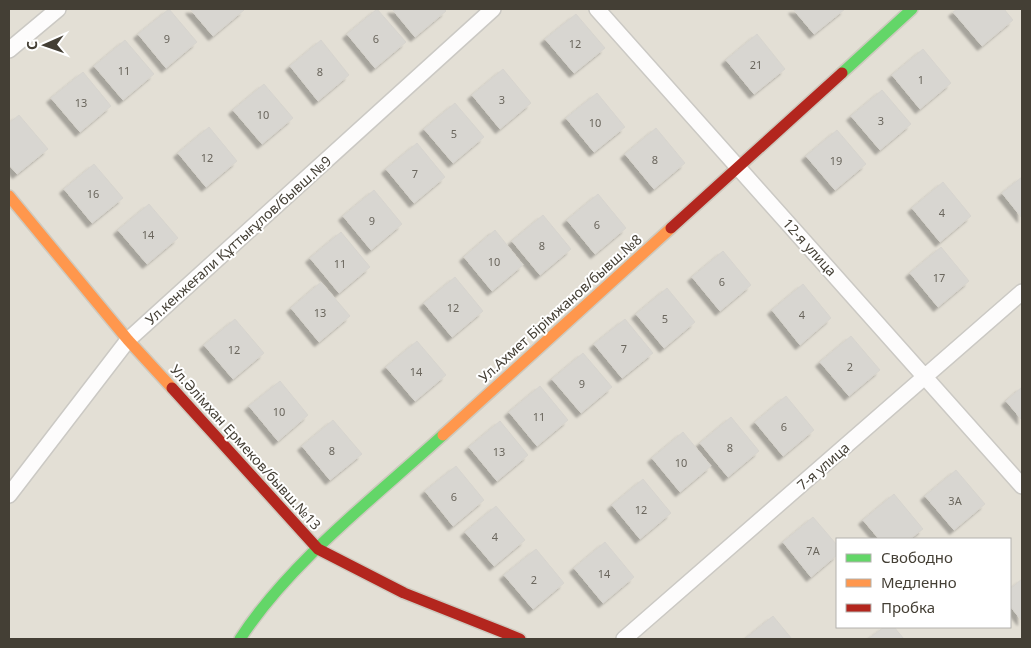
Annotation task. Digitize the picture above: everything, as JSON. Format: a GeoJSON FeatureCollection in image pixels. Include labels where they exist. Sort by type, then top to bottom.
{"type":"FeatureCollection","features":[{"type":"Feature","properties":{"kind":"street"},"geometry":{"type":"LineString","coordinates":[[9,50],[58,9]]}},
{"type":"Feature","properties":{"kind":"street","name":"Ул.кенжеғали Құттығұлов/бывш.№9"},"geometry":{"type":"LineString","coordinates":[[9,495],[128,340],[493,9]]}},
{"type":"Feature","properties":{"kind":"street","name":"12-я улица"},"geometry":{"type":"LineString","coordinates":[[597,9],[1022,486]]}},
{"type":"Feature","properties":{"kind":"street","name":"Ул.Ахмет Бірімжанов/бывш.№8"},"geometry":{"type":"LineString","coordinates":[[240,639],[259,610],[318,549],[738,165],[912,9]]}},
{"type":"Feature","properties":{"kind":"street","name":"Ул.Әлімхан Ермеков/бывш.№13"},"geometry":{"type":"LineString","coordinates":[[9,196],[128,340],[318,549],[404,593],[520,639]]}},
{"type":"Feature","properties":{"kind":"street","name":"7-я улица"},"geometry":{"type":"LineString","coordinates":[[624,639],[1022,292]]}},
{"type":"Feature","properties":{"kind":"shaded area"},"geometry":{"type":"Polygon","coordinates":[[[9,9],[1022,9],[1022,639],[9,639],[9,9]]]}},
{"type":"Feature","properties":{"kind":"building"},"geometry":{"type":"Polygon","coordinates":[[[169,9],[197,42],[166,68],[138,34],[169,9]]]}},
{"type":"Feature","properties":{"kind":"building"},"geometry":{"type":"Polygon","coordinates":[[[190,9],[242,9],[244,10],[213,36],[190,9]]]}},
{"type":"Feature","properties":{"kind":"building"},"geometry":{"type":"Polygon","coordinates":[[[377,9],[406,42],[375,68],[347,34],[377,9]]]}},
{"type":"Feature","properties":{"kind":"building"},"geometry":{"type":"Polygon","coordinates":[[[392,9],[444,9],[446,11],[415,37],[392,9]]]}},
{"type":"Feature","properties":{"kind":"building"},"geometry":{"type":"Polygon","coordinates":[[[793,9],[845,9],[814,34],[793,9]]]}},
{"type":"Feature","properties":{"kind":"building"},"geometry":{"type":"Polygon","coordinates":[[[957,9],[1004,9],[1013,20],[982,46],[953,12],[957,9]]]}},
{"type":"Feature","properties":{"kind":"building"},"geometry":{"type":"Polygon","coordinates":[[[576,14],[605,48],[574,73],[545,39],[576,14]]]}},
{"type":"Feature","properties":{"kind":"building"},"geometry":{"type":"Polygon","coordinates":[[[757,34],[785,69],[754,94],[726,60],[757,34]]]}},
{"type":"Feature","properties":{"kind":"building"},"geometry":{"type":"Polygon","coordinates":[[[125,40],[154,74],[123,100],[94,66],[125,40]]]}},
{"type":"Feature","properties":{"kind":"building"},"geometry":{"type":"Polygon","coordinates":[[[321,40],[349,75],[318,101],[290,66],[321,40]]]}},
{"type":"Feature","properties":{"kind":"building"},"geometry":{"type":"Polygon","coordinates":[[[923,49],[951,83],[920,109],[892,75],[923,49]]]}},
{"type":"Feature","properties":{"kind":"building"},"geometry":{"type":"Polygon","coordinates":[[[503,69],[531,103],[500,129],[472,95],[503,69]]]}},
{"type":"Feature","properties":{"kind":"building"},"geometry":{"type":"Polygon","coordinates":[[[83,72],[111,106],[80,132],[51,98],[83,72]]]}},
{"type":"Feature","properties":{"kind":"building"},"geometry":{"type":"Polygon","coordinates":[[[264,84],[293,118],[262,144],[233,110],[264,84]]]}},
{"type":"Feature","properties":{"kind":"building"},"geometry":{"type":"Polygon","coordinates":[[[882,90],[911,124],[880,150],[851,116],[882,90]]]}},
{"type":"Feature","properties":{"kind":"building"},"geometry":{"type":"Polygon","coordinates":[[[597,93],[625,127],[594,152],[566,118],[597,93]]]}},
{"type":"Feature","properties":{"kind":"building"},"geometry":{"type":"Polygon","coordinates":[[[455,103],[484,137],[453,163],[424,129],[455,103]]]}},
{"type":"Feature","properties":{"kind":"building"},"geometry":{"type":"Polygon","coordinates":[[[19,115],[48,149],[17,174],[9,165],[9,123],[19,115]]]}},
{"type":"Feature","properties":{"kind":"building"},"geometry":{"type":"Polygon","coordinates":[[[209,127],[237,161],[206,187],[178,153],[209,127]]]}},
{"type":"Feature","properties":{"kind":"building"},"geometry":{"type":"Polygon","coordinates":[[[656,128],[685,163],[654,189],[625,154],[656,128]]]}},
{"type":"Feature","properties":{"kind":"building"},"geometry":{"type":"Polygon","coordinates":[[[837,130],[866,164],[835,190],[806,156],[837,130]]]}},
{"type":"Feature","properties":{"kind":"building"},"geometry":{"type":"Polygon","coordinates":[[[417,143],[445,177],[414,203],[386,169],[417,143]]]}},
{"type":"Feature","properties":{"kind":"building"},"geometry":{"type":"Polygon","coordinates":[[[94,164],[123,198],[92,223],[64,189],[94,164]]]}},
{"type":"Feature","properties":{"kind":"building"},"geometry":{"type":"Polygon","coordinates":[[[1022,177],[1022,218],[1002,193],[1022,177]]]}},
{"type":"Feature","properties":{"kind":"building"},"geometry":{"type":"Polygon","coordinates":[[[943,182],[971,216],[940,242],[912,208],[943,182]]]}},
{"type":"Feature","properties":{"kind":"building"},"geometry":{"type":"Polygon","coordinates":[[[374,190],[402,224],[371,250],[343,216],[374,190]]]}},
{"type":"Feature","properties":{"kind":"building"},"geometry":{"type":"Polygon","coordinates":[[[598,194],[626,228],[595,254],[567,220],[598,194]]]}},
{"type":"Feature","properties":{"kind":"building"},"geometry":{"type":"Polygon","coordinates":[[[149,204],[178,238],[147,264],[118,230],[149,204]]]}},
{"type":"Feature","properties":{"kind":"building"},"geometry":{"type":"Polygon","coordinates":[[[543,215],[571,249],[540,275],[512,241],[543,215]]]}},
{"type":"Feature","properties":{"kind":"building"},"geometry":{"type":"Polygon","coordinates":[[[495,230],[523,265],[492,291],[464,257],[495,230]]]}},
{"type":"Feature","properties":{"kind":"building"},"geometry":{"type":"Polygon","coordinates":[[[341,232],[370,267],[339,293],[310,258],[341,232]]]}},
{"type":"Feature","properties":{"kind":"building"},"geometry":{"type":"Polygon","coordinates":[[[941,247],[969,281],[938,307],[910,273],[941,247]]]}},
{"type":"Feature","properties":{"kind":"building"},"geometry":{"type":"Polygon","coordinates":[[[723,251],[751,285],[720,311],[692,277],[723,251]]]}},
{"type":"Feature","properties":{"kind":"building"},"geometry":{"type":"Polygon","coordinates":[[[455,277],[483,311],[452,337],[424,303],[455,277]]]}},
{"type":"Feature","properties":{"kind":"building"},"geometry":{"type":"Polygon","coordinates":[[[321,282],[350,316],[319,342],[291,308],[321,282]]]}},
{"type":"Feature","properties":{"kind":"building"},"geometry":{"type":"Polygon","coordinates":[[[803,284],[831,318],[800,345],[772,310],[803,284]]]}},
{"type":"Feature","properties":{"kind":"building"},"geometry":{"type":"Polygon","coordinates":[[[667,288],[695,322],[664,348],[636,314],[667,288]]]}},
{"type":"Feature","properties":{"kind":"building"},"geometry":{"type":"Polygon","coordinates":[[[235,319],[264,353],[233,379],[204,345],[235,319]]]}},
{"type":"Feature","properties":{"kind":"building"},"geometry":{"type":"Polygon","coordinates":[[[625,319],[653,353],[622,378],[594,344],[625,319]]]}},
{"type":"Feature","properties":{"kind":"building"},"geometry":{"type":"Polygon","coordinates":[[[851,336],[880,370],[849,396],[820,362],[851,336]]]}},
{"type":"Feature","properties":{"kind":"building"},"geometry":{"type":"Polygon","coordinates":[[[417,341],[446,375],[415,401],[386,367],[417,341]]]}},
{"type":"Feature","properties":{"kind":"building"},"geometry":{"type":"Polygon","coordinates":[[[583,353],[612,387],[581,413],[552,379],[583,353]]]}},
{"type":"Feature","properties":{"kind":"building"},"geometry":{"type":"Polygon","coordinates":[[[280,381],[308,415],[278,441],[249,406],[280,381]]]}},
{"type":"Feature","properties":{"kind":"building"},"geometry":{"type":"Polygon","coordinates":[[[540,386],[568,420],[537,446],[509,412],[540,386]]]}},
{"type":"Feature","properties":{"kind":"building"},"geometry":{"type":"Polygon","coordinates":[[[1022,387],[1022,420],[1006,401],[1022,387]]]}},
{"type":"Feature","properties":{"kind":"building"},"geometry":{"type":"Polygon","coordinates":[[[786,396],[814,430],[783,456],[755,422],[786,396]]]}},
{"type":"Feature","properties":{"kind":"building"},"geometry":{"type":"Polygon","coordinates":[[[731,417],[759,451],[728,477],[700,443],[731,417]]]}},
{"type":"Feature","properties":{"kind":"building"},"geometry":{"type":"Polygon","coordinates":[[[333,420],[362,454],[330,480],[302,446],[333,420]]]}},
{"type":"Feature","properties":{"kind":"building"},"geometry":{"type":"Polygon","coordinates":[[[500,421],[528,455],[497,481],[469,447],[500,421]]]}},
{"type":"Feature","properties":{"kind":"building"},"geometry":{"type":"Polygon","coordinates":[[[683,432],[711,466],[680,492],[652,458],[683,432]]]}},
{"type":"Feature","properties":{"kind":"building"},"geometry":{"type":"Polygon","coordinates":[[[456,466],[484,500],[453,526],[425,491],[456,466]]]}},
{"type":"Feature","properties":{"kind":"building"},"geometry":{"type":"Polygon","coordinates":[[[956,470],[985,504],[954,530],[925,496],[956,470]]]}},
{"type":"Feature","properties":{"kind":"building"},"geometry":{"type":"Polygon","coordinates":[[[643,479],[671,513],[640,539],[612,505],[643,479]]]}},
{"type":"Feature","properties":{"kind":"building"},"geometry":{"type":"Polygon","coordinates":[[[894,494],[923,529],[911,538],[878,538],[863,520],[894,494]]]}},
{"type":"Feature","properties":{"kind":"building"},"geometry":{"type":"Polygon","coordinates":[[[496,506],[525,540],[494,566],[465,532],[496,506]]]}},
{"type":"Feature","properties":{"kind":"building"},"geometry":{"type":"Polygon","coordinates":[[[813,517],[836,544],[836,556],[811,577],[783,542],[813,517]]]}},
{"type":"Feature","properties":{"kind":"building"},"geometry":{"type":"Polygon","coordinates":[[[605,542],[634,577],[603,603],[574,568],[605,542]]]}},
{"type":"Feature","properties":{"kind":"building"},"geometry":{"type":"Polygon","coordinates":[[[536,549],[564,583],[533,609],[504,575],[536,549]]]}},
{"type":"Feature","properties":{"kind":"building"},"geometry":{"type":"Polygon","coordinates":[[[1022,579],[1022,621],[1011,607],[1011,588],[1022,579]]]}},
{"type":"Feature","properties":{"kind":"building"},"geometry":{"type":"Polygon","coordinates":[[[773,616],[792,639],[745,639],[773,616]]]}},
{"type":"Feature","properties":{"kind":"building"},"geometry":{"type":"Polygon","coordinates":[[[883,628],[895,628],[904,639],[868,639],[883,628]]]}},
{"type":"Feature","properties":{"kind":"traffic: fast"},"geometry":{"type":"LineString","coordinates":[[842,73],[912,9]]}},
{"type":"Feature","properties":{"kind":"traffic: fast"},"geometry":{"type":"LineString","coordinates":[[240,639],[283,583],[308,557],[362,506],[443,435]]}},
{"type":"Feature","properties":{"kind":"traffic: slow"},"geometry":{"type":"LineString","coordinates":[[9,196],[128,340],[172,388]]}},
{"type":"Feature","properties":{"kind":"traffic: slow"},"geometry":{"type":"LineString","coordinates":[[443,435],[671,228]]}},
{"type":"Feature","properties":{"kind":"traffic: jam"},"geometry":{"type":"LineString","coordinates":[[671,228],[842,73]]}},
{"type":"Feature","properties":{"kind":"traffic: jam"},"geometry":{"type":"LineString","coordinates":[[172,388],[318,549],[404,593],[520,639]]}}]}
